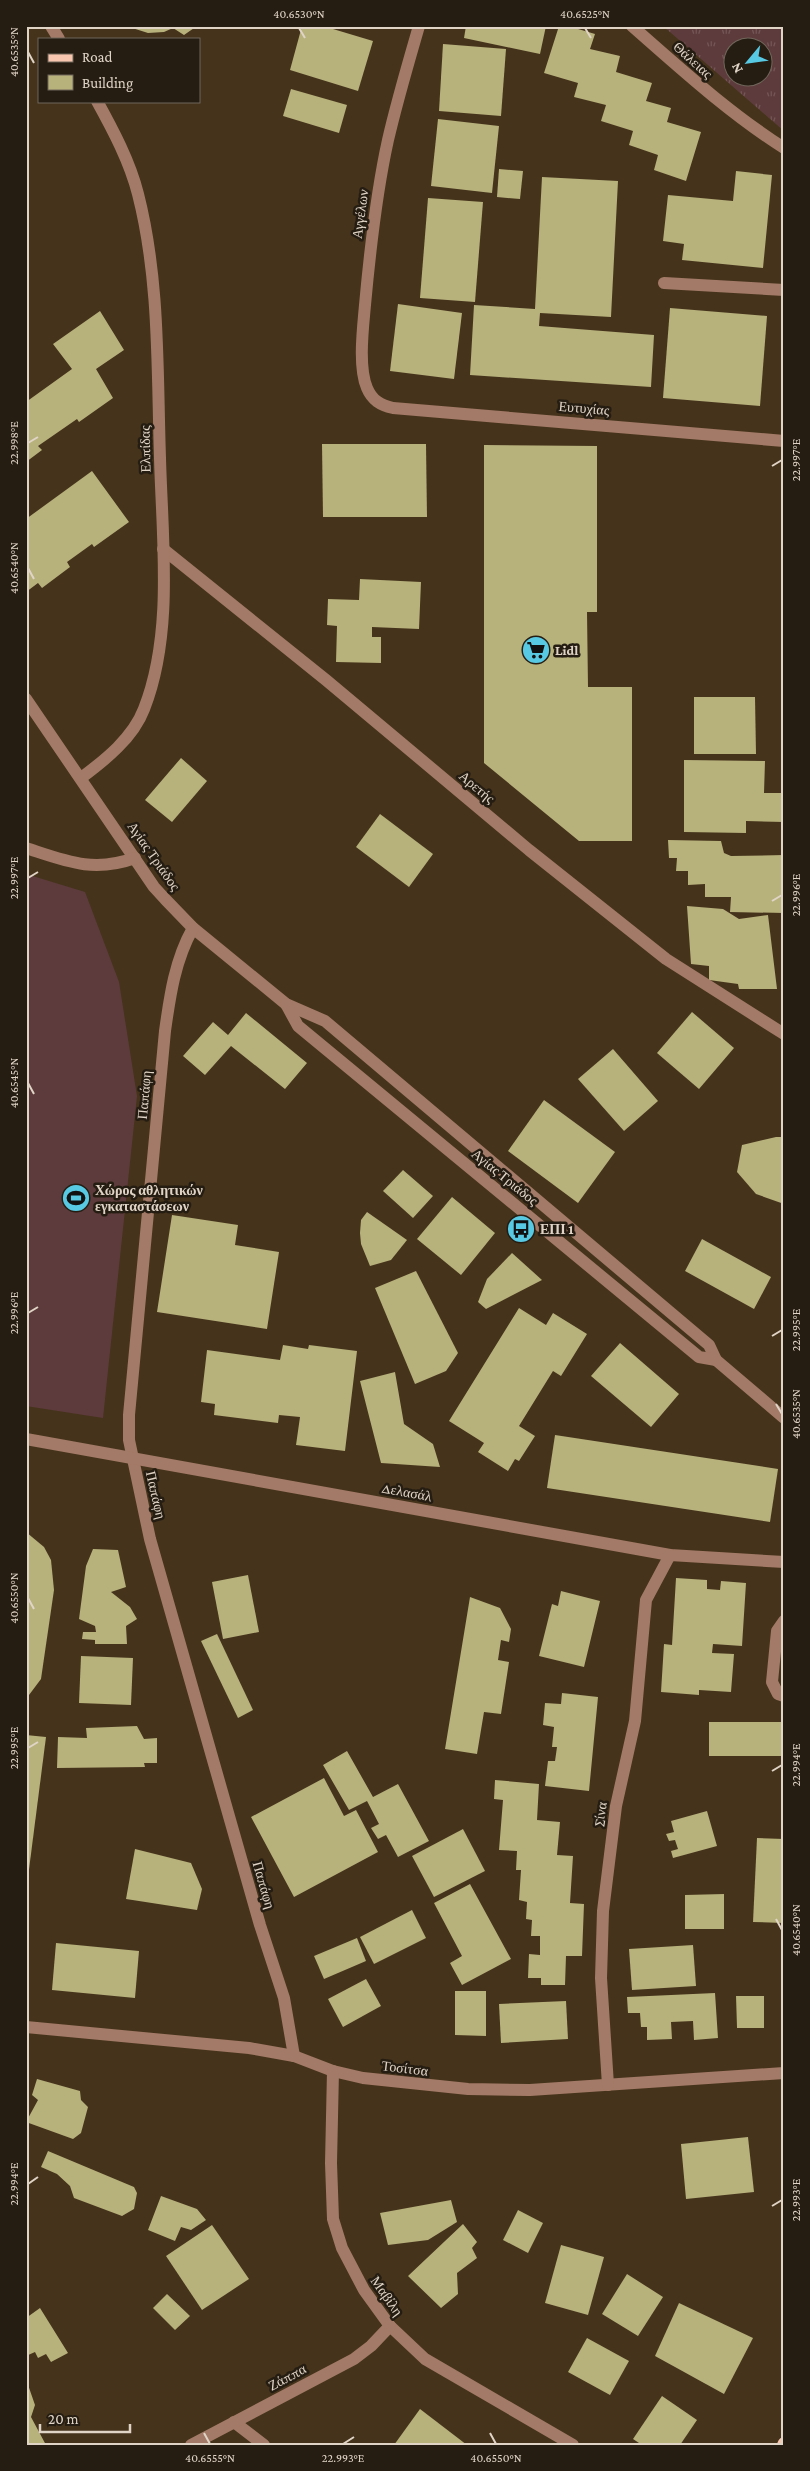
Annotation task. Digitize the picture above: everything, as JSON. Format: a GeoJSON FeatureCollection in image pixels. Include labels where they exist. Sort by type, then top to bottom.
{"type":"FeatureCollection","features":[{"type":"Feature","properties":{"kind":"street"},"geometry":{"type":"LineString","coordinates":[[51,26],[58,38]]}},
{"type":"Feature","properties":{"kind":"street","name":"Αγγέλων"},"geometry":{"type":"LineString","coordinates":[[381,405],[373,399],[368,390],[363,358],[369,264],[375,214],[388,140],[419,26]]}},
{"type":"Feature","properties":{"kind":"street","name":"Θάλειας"},"geometry":{"type":"LineString","coordinates":[[632,26],[700,87],[745,123],[784,148]]}},
{"type":"Feature","properties":{"kind":"street","name":"Ελπίδας"},"geometry":{"type":"LineString","coordinates":[[81,778],[114,752],[143,712],[151,692],[160,638],[163,549],[156,339],[151,264],[133,176],[98,102]]}},
{"type":"Feature","properties":{"kind":"street"},"geometry":{"type":"LineString","coordinates":[[664,283],[784,290]]}},
{"type":"Feature","properties":{"kind":"street","name":"Ευτυχίας"},"geometry":{"type":"LineString","coordinates":[[381,405],[392,408],[784,441]]}},
{"type":"Feature","properties":{"kind":"street","name":"Αρετής"},"geometry":{"type":"LineString","coordinates":[[163,549],[326,680],[529,850],[651,947],[784,1034]]}},
{"type":"Feature","properties":{"kind":"street","name":"Αγίας Τριάδος"},"geometry":{"type":"LineString","coordinates":[[26,699],[154,887],[193,928],[286,1004],[325,1021],[709,1345],[716,1360],[784,1418]]}},
{"type":"Feature","properties":{"kind":"street"},"geometry":{"type":"LineString","coordinates":[[26,848],[72,862],[96,866],[115,865],[135,858]]}},
{"type":"Feature","properties":{"kind":"street","name":"Παπάφη"},"geometry":{"type":"LineString","coordinates":[[193,928],[180,957],[171,989],[165,1031],[129,1416],[129,1440],[141,1503],[166,1595],[257,1916],[284,1998],[294,2056]]}},
{"type":"Feature","properties":{"kind":"street","name":"Αγίας Τριάδος"},"geometry":{"type":"LineString","coordinates":[[286,1004],[298,1026],[305,1033],[699,1357],[716,1360]]}},
{"type":"Feature","properties":{"kind":"street","name":"Δελασάλ"},"geometry":{"type":"LineString","coordinates":[[26,1439],[670,1555],[784,1562]]}},
{"type":"Feature","properties":{"kind":"street","name":"Σίνα"},"geometry":{"type":"LineString","coordinates":[[608,2085],[601,1978],[603,1911],[616,1806],[636,1721],[646,1600],[670,1555]]}},
{"type":"Feature","properties":{"kind":"street"},"geometry":{"type":"LineString","coordinates":[[784,1621],[777,1631],[772,1682],[778,1694],[784,1696]]}},
{"type":"Feature","properties":{"kind":"street","name":"Τοσίτσα"},"geometry":{"type":"LineString","coordinates":[[26,2027],[248,2048],[294,2056],[333,2071],[363,2078],[468,2089],[513,2091],[784,2073]]}},
{"type":"Feature","properties":{"kind":"street","name":"Μαβίλη"},"geometry":{"type":"LineString","coordinates":[[333,2071],[330,2186],[334,2227],[355,2275],[390,2326],[425,2359],[573,2445]]}},
{"type":"Feature","properties":{"kind":"street","name":"Ζάππα"},"geometry":{"type":"LineString","coordinates":[[191,2445],[363,2354],[390,2326]]}},
{"type":"Feature","properties":{"kind":"street"},"geometry":{"type":"LineString","coordinates":[[234,2422],[264,2445]]}},
{"type":"Feature","properties":{"kind":"green space"},"geometry":{"type":"Polygon","coordinates":[[[663,26],[784,26],[784,131],[734,88],[772,88],[772,38],[722,38],[722,77],[663,26]]]}},
{"type":"Feature","properties":{"kind":"green space","name":"Χώρος αθλητικών εγκαταστάσεων"},"geometry":{"type":"Polygon","coordinates":[[[26,874],[85,892],[119,982],[137,1096],[103,1418],[26,1406],[26,874]]]}},
{"type":"Feature","properties":{"kind":"building"},"geometry":{"type":"Polygon","coordinates":[[[126,26],[197,26],[184,35],[173,28],[164,32],[148,33],[126,26]]]}},
{"type":"Feature","properties":{"kind":"building"},"geometry":{"type":"Polygon","coordinates":[[[302,26],[323,26],[373,41],[358,91],[290,70],[302,26]]]}},
{"type":"Feature","properties":{"kind":"building"},"geometry":{"type":"Polygon","coordinates":[[[466,26],[546,26],[540,54],[464,38],[466,26]]]}},
{"type":"Feature","properties":{"kind":"building"},"geometry":{"type":"Polygon","coordinates":[[[559,26],[568,26],[595,34],[590,49],[620,56],[616,72],[652,83],[646,101],[671,108],[667,122],[701,132],[686,181],[654,170],[658,155],[629,145],[633,131],[601,121],[606,105],[574,97],[578,83],[544,73],[559,26]]]}},
{"type":"Feature","properties":{"kind":"building"},"geometry":{"type":"Polygon","coordinates":[[[443,44],[506,49],[501,116],[439,111],[443,44]]]}},
{"type":"Feature","properties":{"kind":"building"},"geometry":{"type":"Polygon","coordinates":[[[291,89],[347,105],[339,133],[283,116],[291,89]]]}},
{"type":"Feature","properties":{"kind":"building"},"geometry":{"type":"Polygon","coordinates":[[[438,119],[499,126],[492,193],[431,186],[438,119]]]}},
{"type":"Feature","properties":{"kind":"building"},"geometry":{"type":"Polygon","coordinates":[[[499,169],[523,171],[520,199],[497,197],[499,169]]]}},
{"type":"Feature","properties":{"kind":"building"},"geometry":{"type":"Polygon","coordinates":[[[736,171],[772,175],[763,268],[682,260],[684,244],[663,241],[668,195],[733,201],[736,171]]]}},
{"type":"Feature","properties":{"kind":"building"},"geometry":{"type":"Polygon","coordinates":[[[542,177],[618,181],[611,317],[540,313],[539,326],[654,335],[651,387],[470,375],[474,305],[535,309],[542,177]]]}},
{"type":"Feature","properties":{"kind":"building"},"geometry":{"type":"Polygon","coordinates":[[[428,198],[483,202],[475,302],[420,298],[428,198]]]}},
{"type":"Feature","properties":{"kind":"building"},"geometry":{"type":"Polygon","coordinates":[[[398,304],[462,313],[454,379],[390,371],[398,304]]]}},
{"type":"Feature","properties":{"kind":"building"},"geometry":{"type":"Polygon","coordinates":[[[670,308],[767,316],[760,406],[663,398],[670,308]]]}},
{"type":"Feature","properties":{"kind":"building"},"geometry":{"type":"Polygon","coordinates":[[[100,311],[124,350],[96,369],[113,398],[79,422],[77,419],[38,446],[42,450],[26,462],[26,402],[72,369],[53,344],[100,311]]]}},
{"type":"Feature","properties":{"kind":"building"},"geometry":{"type":"Polygon","coordinates":[[[322,444],[426,444],[427,517],[323,517],[322,444]]]}},
{"type":"Feature","properties":{"kind":"building","name":"Lidl"},"geometry":{"type":"Polygon","coordinates":[[[484,445],[597,446],[597,612],[587,612],[588,687],[632,687],[632,841],[579,841],[484,763],[484,445]]]}},
{"type":"Feature","properties":{"kind":"building"},"geometry":{"type":"Polygon","coordinates":[[[92,471],[129,522],[94,547],[92,544],[67,562],[70,567],[42,588],[38,583],[26,592],[26,519],[92,471]]]}},
{"type":"Feature","properties":{"kind":"building"},"geometry":{"type":"Polygon","coordinates":[[[360,579],[421,582],[419,629],[372,627],[372,637],[381,637],[381,663],[336,662],[337,626],[327,625],[328,599],[359,600],[360,579]]]}},
{"type":"Feature","properties":{"kind":"building"},"geometry":{"type":"Polygon","coordinates":[[[694,697],[755,697],[756,754],[694,754],[694,697]]]}},
{"type":"Feature","properties":{"kind":"building"},"geometry":{"type":"Polygon","coordinates":[[[181,758],[207,781],[172,822],[145,800],[181,758]]]}},
{"type":"Feature","properties":{"kind":"building"},"geometry":{"type":"Polygon","coordinates":[[[684,760],[765,761],[764,793],[784,793],[784,822],[746,821],[746,833],[684,832],[684,760]]]}},
{"type":"Feature","properties":{"kind":"building"},"geometry":{"type":"Polygon","coordinates":[[[380,814],[433,854],[409,887],[356,847],[380,814]]]}},
{"type":"Feature","properties":{"kind":"building"},"geometry":{"type":"Polygon","coordinates":[[[668,840],[721,841],[724,853],[731,856],[784,855],[784,913],[730,912],[731,897],[705,897],[705,884],[688,885],[688,871],[676,871],[677,858],[669,858],[668,840]]]}},
{"type":"Feature","properties":{"kind":"building"},"geometry":{"type":"Polygon","coordinates":[[[687,906],[723,909],[739,919],[768,915],[777,989],[739,989],[738,984],[709,980],[709,966],[691,964],[687,906]]]}},
{"type":"Feature","properties":{"kind":"building"},"geometry":{"type":"Polygon","coordinates":[[[692,1012],[734,1048],[699,1089],[657,1053],[692,1012]]]}},
{"type":"Feature","properties":{"kind":"building"},"geometry":{"type":"Polygon","coordinates":[[[246,1013],[307,1063],[285,1089],[231,1046],[205,1075],[183,1056],[213,1022],[228,1035],[246,1013]]]}},
{"type":"Feature","properties":{"kind":"building"},"geometry":{"type":"Polygon","coordinates":[[[613,1049],[658,1101],[624,1131],[578,1079],[613,1049]]]}},
{"type":"Feature","properties":{"kind":"building"},"geometry":{"type":"Polygon","coordinates":[[[544,1100],[615,1152],[578,1203],[508,1151],[544,1100]]]}},
{"type":"Feature","properties":{"kind":"building"},"geometry":{"type":"Polygon","coordinates":[[[784,1137],[784,1204],[756,1194],[737,1172],[742,1145],[784,1137]]]}},
{"type":"Feature","properties":{"kind":"building"},"geometry":{"type":"Polygon","coordinates":[[[403,1170],[433,1196],[413,1218],[383,1191],[403,1170]]]}},
{"type":"Feature","properties":{"kind":"building"},"geometry":{"type":"Polygon","coordinates":[[[452,1197],[495,1233],[461,1275],[417,1239],[452,1197]]]}},
{"type":"Feature","properties":{"kind":"building"},"geometry":{"type":"Polygon","coordinates":[[[367,1212],[407,1240],[391,1260],[370,1266],[361,1244],[360,1233],[361,1220],[367,1212]]]}},
{"type":"Feature","properties":{"kind":"building"},"geometry":{"type":"Polygon","coordinates":[[[172,1215],[238,1225],[235,1245],[279,1252],[267,1329],[157,1312],[172,1215]]]}},
{"type":"Feature","properties":{"kind":"building"},"geometry":{"type":"Polygon","coordinates":[[[702,1239],[771,1277],[754,1309],[685,1271],[702,1239]]]}},
{"type":"Feature","properties":{"kind":"building"},"geometry":{"type":"Polygon","coordinates":[[[512,1253],[542,1280],[486,1309],[478,1302],[487,1279],[512,1253]]]}},
{"type":"Feature","properties":{"kind":"building"},"geometry":{"type":"Polygon","coordinates":[[[416,1271],[458,1353],[446,1371],[415,1384],[375,1288],[416,1271]]]}},
{"type":"Feature","properties":{"kind":"building"},"geometry":{"type":"Polygon","coordinates":[[[519,1308],[546,1325],[553,1313],[587,1334],[561,1376],[553,1371],[519,1426],[535,1436],[519,1461],[515,1459],[508,1471],[478,1452],[484,1443],[449,1421],[519,1308]]]}},
{"type":"Feature","properties":{"kind":"building"},"geometry":{"type":"Polygon","coordinates":[[[620,1343],[679,1394],[651,1427],[591,1376],[620,1343]]]}},
{"type":"Feature","properties":{"kind":"building"},"geometry":{"type":"Polygon","coordinates":[[[283,1345],[308,1349],[309,1345],[357,1351],[345,1451],[296,1445],[300,1417],[279,1415],[278,1423],[214,1415],[215,1404],[201,1402],[207,1350],[280,1360],[283,1345]]]}},
{"type":"Feature","properties":{"kind":"building"},"geometry":{"type":"Polygon","coordinates":[[[395,1372],[404,1424],[433,1444],[440,1467],[381,1463],[360,1381],[395,1372]]]}},
{"type":"Feature","properties":{"kind":"building"},"geometry":{"type":"Polygon","coordinates":[[[555,1435],[778,1469],[770,1522],[547,1488],[555,1435]]]}},
{"type":"Feature","properties":{"kind":"building"},"geometry":{"type":"Polygon","coordinates":[[[26,1532],[44,1547],[51,1560],[54,1590],[41,1679],[26,1699],[26,1532]]]}},
{"type":"Feature","properties":{"kind":"building"},"geometry":{"type":"Polygon","coordinates":[[[93,1549],[118,1550],[126,1587],[111,1592],[130,1607],[137,1619],[126,1626],[127,1644],[95,1644],[95,1640],[82,1639],[83,1632],[96,1632],[95,1626],[79,1619],[86,1566],[93,1549]]]}},
{"type":"Feature","properties":{"kind":"building"},"geometry":{"type":"Polygon","coordinates":[[[248,1575],[259,1632],[223,1639],[212,1582],[248,1575]]]}},
{"type":"Feature","properties":{"kind":"building"},"geometry":{"type":"Polygon","coordinates":[[[676,1578],[707,1580],[707,1589],[720,1590],[721,1581],[746,1583],[742,1646],[713,1644],[712,1653],[734,1654],[731,1692],[699,1690],[699,1695],[661,1692],[664,1644],[672,1645],[676,1578]]]}},
{"type":"Feature","properties":{"kind":"building"},"geometry":{"type":"Polygon","coordinates":[[[561,1591],[600,1601],[584,1667],[539,1656],[552,1604],[558,1606],[561,1591]]]}},
{"type":"Feature","properties":{"kind":"building"},"geometry":{"type":"Polygon","coordinates":[[[470,1597],[500,1608],[511,1629],[509,1642],[501,1640],[498,1660],[509,1662],[501,1714],[484,1712],[477,1754],[445,1749],[470,1597]]]}},
{"type":"Feature","properties":{"kind":"building"},"geometry":{"type":"Polygon","coordinates":[[[217,1634],[253,1710],[238,1718],[201,1641],[217,1634]]]}},
{"type":"Feature","properties":{"kind":"building"},"geometry":{"type":"Polygon","coordinates":[[[81,1656],[133,1658],[131,1705],[79,1703],[81,1656]]]}},
{"type":"Feature","properties":{"kind":"building"},"geometry":{"type":"Polygon","coordinates":[[[562,1693],[598,1697],[589,1791],[545,1786],[548,1761],[555,1761],[557,1747],[552,1747],[554,1727],[543,1725],[545,1703],[561,1704],[562,1693]]]}},
{"type":"Feature","properties":{"kind":"building"},"geometry":{"type":"Polygon","coordinates":[[[709,1722],[784,1722],[784,1756],[709,1756],[709,1722]]]}},
{"type":"Feature","properties":{"kind":"building"},"geometry":{"type":"Polygon","coordinates":[[[137,1726],[144,1739],[157,1738],[157,1763],[144,1763],[145,1767],[57,1768],[58,1737],[87,1738],[86,1728],[137,1726]]]}},
{"type":"Feature","properties":{"kind":"building"},"geometry":{"type":"Polygon","coordinates":[[[26,1735],[46,1737],[27,1885],[26,1885],[26,1735]]]}},
{"type":"Feature","properties":{"kind":"building"},"geometry":{"type":"Polygon","coordinates":[[[347,1751],[373,1797],[398,1784],[429,1841],[398,1857],[386,1835],[378,1839],[371,1828],[379,1824],[367,1801],[349,1810],[323,1765],[347,1751]]]}},
{"type":"Feature","properties":{"kind":"building"},"geometry":{"type":"Polygon","coordinates":[[[324,1778],[344,1816],[356,1810],[378,1852],[294,1897],[251,1817],[324,1778]]]}},
{"type":"Feature","properties":{"kind":"building"},"geometry":{"type":"Polygon","coordinates":[[[495,1780],[539,1784],[537,1820],[560,1822],[557,1855],[573,1856],[570,1903],[584,1904],[582,1956],[566,1956],[565,1985],[541,1985],[541,1978],[528,1978],[529,1954],[540,1955],[540,1936],[531,1936],[532,1920],[526,1919],[527,1902],[519,1900],[521,1870],[516,1870],[517,1851],[499,1850],[503,1800],[494,1799],[495,1780]]]}},
{"type":"Feature","properties":{"kind":"building"},"geometry":{"type":"Polygon","coordinates":[[[707,1811],[717,1846],[673,1858],[671,1851],[678,1849],[675,1840],[669,1841],[666,1834],[674,1832],[671,1821],[707,1811]]]}},
{"type":"Feature","properties":{"kind":"building"},"geometry":{"type":"Polygon","coordinates":[[[463,1829],[485,1871],[434,1897],[412,1856],[463,1829]]]}},
{"type":"Feature","properties":{"kind":"building"},"geometry":{"type":"Polygon","coordinates":[[[757,1838],[784,1839],[784,1923],[753,1922],[757,1838]]]}},
{"type":"Feature","properties":{"kind":"building"},"geometry":{"type":"Polygon","coordinates":[[[135,1849],[191,1863],[202,1889],[197,1910],[126,1899],[135,1849]]]}},
{"type":"Feature","properties":{"kind":"building"},"geometry":{"type":"Polygon","coordinates":[[[470,1884],[511,1959],[462,1985],[450,1963],[462,1956],[434,1903],[470,1884]]]}},
{"type":"Feature","properties":{"kind":"building"},"geometry":{"type":"Polygon","coordinates":[[[724,1894],[724,1929],[685,1929],[685,1895],[724,1894]]]}},
{"type":"Feature","properties":{"kind":"building"},"geometry":{"type":"Polygon","coordinates":[[[412,1910],[426,1938],[374,1964],[360,1937],[412,1910]]]}},
{"type":"Feature","properties":{"kind":"building"},"geometry":{"type":"Polygon","coordinates":[[[357,1938],[366,1961],[324,1979],[314,1956],[357,1938]]]}},
{"type":"Feature","properties":{"kind":"building"},"geometry":{"type":"Polygon","coordinates":[[[56,1943],[139,1951],[135,1998],[52,1990],[56,1943]]]}},
{"type":"Feature","properties":{"kind":"building"},"geometry":{"type":"Polygon","coordinates":[[[693,1945],[696,1986],[632,1990],[629,1949],[693,1945]]]}},
{"type":"Feature","properties":{"kind":"building"},"geometry":{"type":"Polygon","coordinates":[[[366,1979],[381,2006],[343,2027],[328,1999],[366,1979]]]}},
{"type":"Feature","properties":{"kind":"building"},"geometry":{"type":"Polygon","coordinates":[[[455,1991],[486,1991],[486,2036],[455,2035],[455,1991]]]}},
{"type":"Feature","properties":{"kind":"building"},"geometry":{"type":"Polygon","coordinates":[[[715,1993],[718,2038],[694,2040],[693,2021],[671,2022],[672,2039],[647,2040],[647,2027],[641,2027],[640,2013],[628,2013],[627,1997],[715,1993]]]}},
{"type":"Feature","properties":{"kind":"building"},"geometry":{"type":"Polygon","coordinates":[[[736,1996],[764,1996],[764,2028],[737,2028],[736,1996]]]}},
{"type":"Feature","properties":{"kind":"building"},"geometry":{"type":"Polygon","coordinates":[[[566,2001],[568,2039],[501,2043],[499,2004],[566,2001]]]}},
{"type":"Feature","properties":{"kind":"building"},"geometry":{"type":"Polygon","coordinates":[[[37,2079],[80,2091],[81,2100],[88,2107],[81,2133],[73,2139],[26,2122],[38,2100],[32,2095],[37,2079]]]}},
{"type":"Feature","properties":{"kind":"building"},"geometry":{"type":"Polygon","coordinates":[[[748,2137],[754,2192],[686,2199],[681,2144],[748,2137]]]}},
{"type":"Feature","properties":{"kind":"building"},"geometry":{"type":"Polygon","coordinates":[[[48,2151],[134,2187],[137,2193],[134,2209],[122,2216],[74,2198],[70,2186],[57,2174],[41,2167],[48,2151]]]}},
{"type":"Feature","properties":{"kind":"building"},"geometry":{"type":"Polygon","coordinates":[[[161,2196],[197,2209],[206,2220],[191,2230],[181,2227],[175,2241],[148,2230],[161,2196]]]}},
{"type":"Feature","properties":{"kind":"building"},"geometry":{"type":"Polygon","coordinates":[[[451,2200],[457,2222],[428,2240],[388,2245],[380,2213],[451,2200]]]}},
{"type":"Feature","properties":{"kind":"building"},"geometry":{"type":"Polygon","coordinates":[[[518,2210],[543,2223],[528,2253],[503,2240],[518,2210]]]}},
{"type":"Feature","properties":{"kind":"building"},"geometry":{"type":"Polygon","coordinates":[[[463,2224],[477,2242],[472,2248],[477,2258],[457,2273],[458,2294],[441,2308],[408,2276],[463,2224]]]}},
{"type":"Feature","properties":{"kind":"building"},"geometry":{"type":"Polygon","coordinates":[[[212,2225],[249,2279],[202,2310],[166,2256],[212,2225]]]}},
{"type":"Feature","properties":{"kind":"building"},"geometry":{"type":"Polygon","coordinates":[[[561,2245],[604,2257],[588,2315],[545,2303],[561,2245]]]}},
{"type":"Feature","properties":{"kind":"building"},"geometry":{"type":"Polygon","coordinates":[[[627,2274],[663,2297],[638,2336],[602,2314],[627,2274]]]}},
{"type":"Feature","properties":{"kind":"building"},"geometry":{"type":"Polygon","coordinates":[[[167,2294],[190,2316],[175,2330],[153,2308],[167,2294]]]}},
{"type":"Feature","properties":{"kind":"building"},"geometry":{"type":"Polygon","coordinates":[[[679,2303],[753,2338],[724,2394],[655,2356],[679,2303]]]}},
{"type":"Feature","properties":{"kind":"building"},"geometry":{"type":"Polygon","coordinates":[[[40,2308],[68,2353],[51,2362],[46,2354],[38,2358],[35,2352],[26,2356],[26,2318],[40,2308]]]}},
{"type":"Feature","properties":{"kind":"building"},"geometry":{"type":"Polygon","coordinates":[[[587,2338],[629,2361],[610,2395],[568,2372],[587,2338]]]}},
{"type":"Feature","properties":{"kind":"building"},"geometry":{"type":"Polygon","coordinates":[[[26,2379],[35,2405],[31,2417],[46,2445],[26,2445],[26,2379]]]}},
{"type":"Feature","properties":{"kind":"building"},"geometry":{"type":"Polygon","coordinates":[[[662,2396],[697,2420],[680,2445],[642,2445],[633,2439],[662,2396]]]}},
{"type":"Feature","properties":{"kind":"building"},"geometry":{"type":"Polygon","coordinates":[[[420,2409],[467,2445],[394,2445],[420,2409]]]}},
{"type":"Feature","properties":{"kind":"place","name":"Lidl"},"geometry":{"type":"Point","coordinates":[536,650]}},
{"type":"Feature","properties":{"kind":"place","name":"Χώρος αθλητικών εγκαταστάσεων"},"geometry":{"type":"Point","coordinates":[76,1198]}},
{"type":"Feature","properties":{"kind":"place","name":"ΕΠΙ 1"},"geometry":{"type":"Point","coordinates":[521,1229]}}]}
